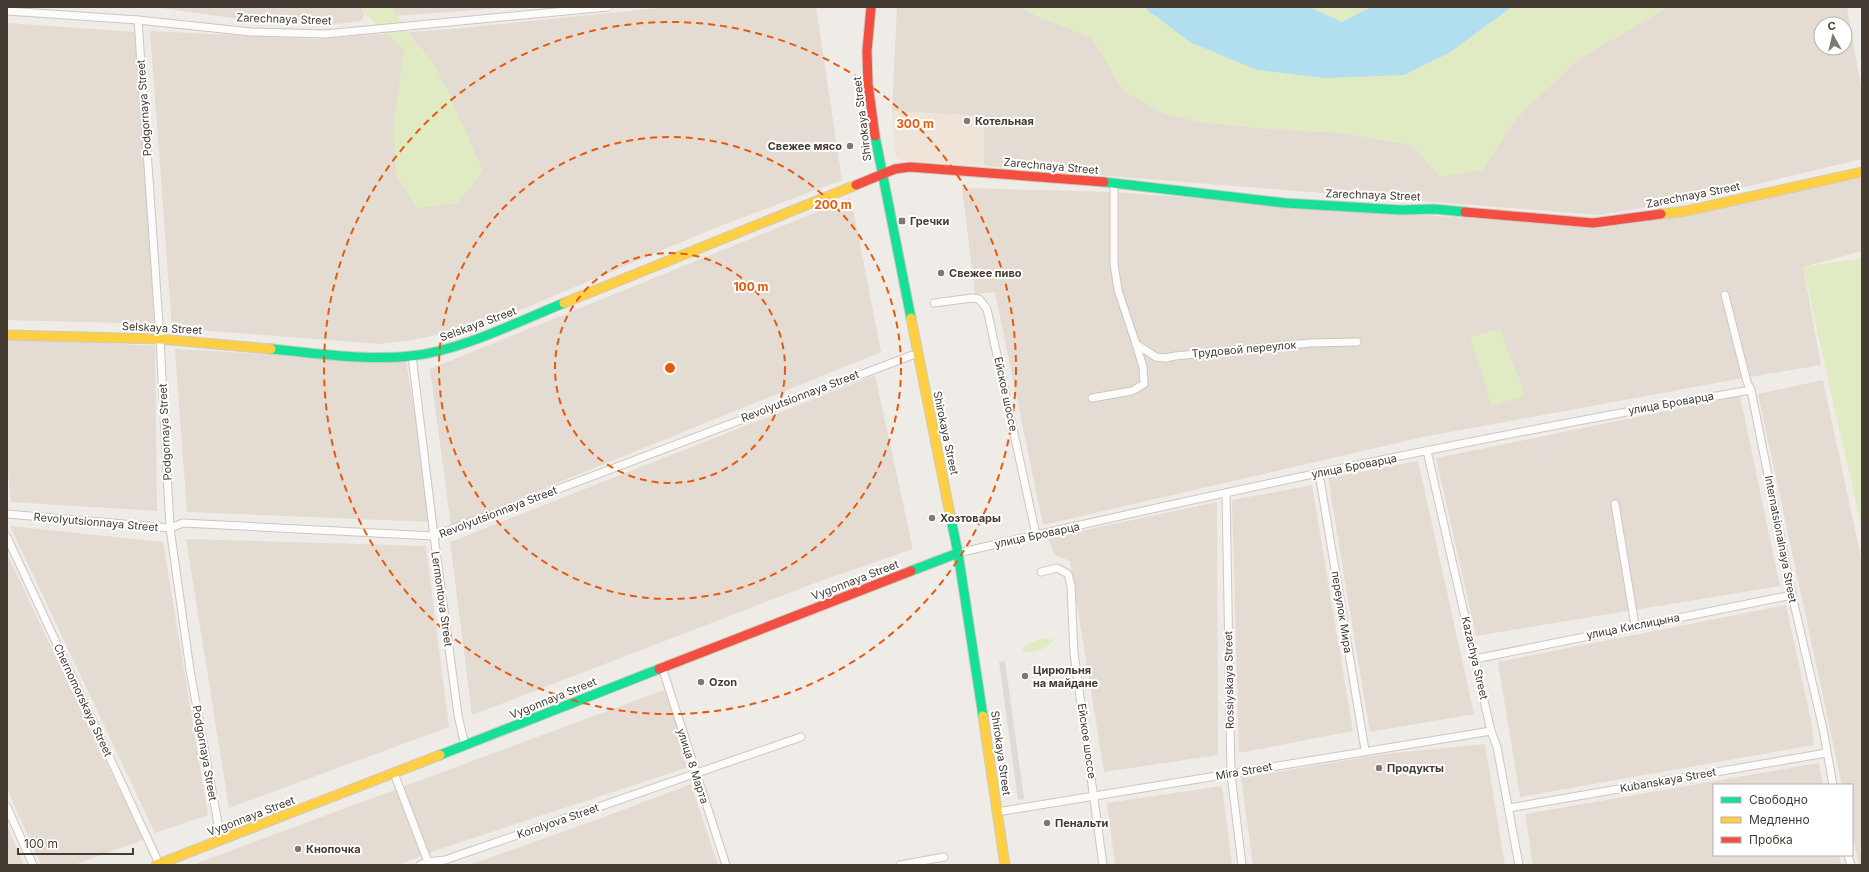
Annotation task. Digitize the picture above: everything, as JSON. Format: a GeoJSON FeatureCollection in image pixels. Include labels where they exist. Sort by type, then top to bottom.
{"type":"FeatureCollection","features":[{"type":"Feature","properties":{"kind":"street","name":"Zarechnaya Street"},"geometry":{"type":"LineString","coordinates":[[7,11],[138,20],[251,32],[325,34],[608,7]]}},
{"type":"Feature","properties":{"kind":"street","name":"Shirokaya Street"},"geometry":{"type":"LineString","coordinates":[[871,7],[867,51],[868,84],[881,174],[958,553],[1005,865]]}},
{"type":"Feature","properties":{"kind":"street","name":"Podgornaya Street"},"geometry":{"type":"LineString","coordinates":[[138,20],[160,339],[170,528],[190,670],[221,840]]}},
{"type":"Feature","properties":{"kind":"street","name":"Zarechnaya Street"},"geometry":{"type":"LineString","coordinates":[[881,174],[894,169],[910,167],[1114,183],[1286,203],[1400,210],[1434,209],[1594,224],[1686,211],[1862,172]]}},
{"type":"Feature","properties":{"kind":"street","name":"Selskaya Street"},"geometry":{"type":"LineString","coordinates":[[7,334],[160,339],[375,358],[412,356],[452,348],[486,336],[881,174]]}},
{"type":"Feature","properties":{"kind":"street"},"geometry":{"type":"LineString","coordinates":[[1092,398],[1132,391],[1144,384],[1143,368],[1118,290],[1114,264],[1114,183]]}},
{"type":"Feature","properties":{"kind":"street","name":"Internatsionalnaya Street"},"geometry":{"type":"LineString","coordinates":[[1725,295],[1747,382],[1751,390],[1792,595],[1823,729],[1826,753],[1833,784]]}},
{"type":"Feature","properties":{"kind":"street","name":"Ейское шоссе"},"geometry":{"type":"LineString","coordinates":[[934,303],[972,298],[979,299],[987,309],[1036,536]]}},
{"type":"Feature","properties":{"kind":"street","name":"Трудовой переулок"},"geometry":{"type":"LineString","coordinates":[[1136,344],[1156,357],[1166,358],[1310,343],[1356,342]]}},
{"type":"Feature","properties":{"kind":"street","name":"Revolyutsionnaya Street"},"geometry":{"type":"LineString","coordinates":[[7,514],[170,528],[183,523],[434,536],[918,353]]}},
{"type":"Feature","properties":{"kind":"street","name":"Lermontova Street"},"geometry":{"type":"LineString","coordinates":[[412,356],[434,536],[458,715],[464,746]]}},
{"type":"Feature","properties":{"kind":"street","name":"улица Броварца"},"geometry":{"type":"LineString","coordinates":[[958,553],[1319,473],[1628,411],[1751,390]]}},
{"type":"Feature","properties":{"kind":"street","name":"Kazachya Street"},"geometry":{"type":"LineString","coordinates":[[1427,451],[1491,731],[1498,747],[1519,865]]}},
{"type":"Feature","properties":{"kind":"street","name":"переулок Мира"},"geometry":{"type":"LineString","coordinates":[[1319,473],[1365,750]]}},
{"type":"Feature","properties":{"kind":"street","name":"Rossiyskaya Street"},"geometry":{"type":"LineString","coordinates":[[1226,493],[1231,774],[1242,865]]}},
{"type":"Feature","properties":{"kind":"street"},"geometry":{"type":"LineString","coordinates":[[1615,504],[1635,625]]}},
{"type":"Feature","properties":{"kind":"street","name":"Chernomorskaya Street"},"geometry":{"type":"LineString","coordinates":[[7,536],[149,843],[157,865]]}},
{"type":"Feature","properties":{"kind":"street","name":"Vygonnaya Street"},"geometry":{"type":"LineString","coordinates":[[157,865],[464,746],[662,667],[958,553]]}},
{"type":"Feature","properties":{"kind":"street","name":"Ейское шоссе"},"geometry":{"type":"LineString","coordinates":[[1041,572],[1058,568],[1068,574],[1071,586],[1074,654],[1095,795],[1103,865]]}},
{"type":"Feature","properties":{"kind":"street","name":"улица Кислицына"},"geometry":{"type":"LineString","coordinates":[[1475,659],[1635,625],[1792,595]]}},
{"type":"Feature","properties":{"kind":"street","name":"улица 8 Марта"},"geometry":{"type":"LineString","coordinates":[[662,667],[726,865]]}},
{"type":"Feature","properties":{"kind":"street","name":"Mira Street"},"geometry":{"type":"LineString","coordinates":[[997,812],[1231,774],[1365,750],[1491,731]]}},
{"type":"Feature","properties":{"kind":"street","name":"Korolyova Street"},"geometry":{"type":"LineString","coordinates":[[420,865],[445,860],[801,737]]}},
{"type":"Feature","properties":{"kind":"street","name":"Kubanskaya Street"},"geometry":{"type":"LineString","coordinates":[[1509,808],[1826,753]]}},
{"type":"Feature","properties":{"kind":"street"},"geometry":{"type":"LineString","coordinates":[[394,773],[430,864]]}},
{"type":"Feature","properties":{"kind":"street"},"geometry":{"type":"LineString","coordinates":[[7,807],[33,865]]}},
{"type":"Feature","properties":{"kind":"street"},"geometry":{"type":"LineString","coordinates":[[900,865],[944,857]]}},
{"type":"Feature","properties":{"kind":"shaded area"},"geometry":{"type":"Polygon","coordinates":[[[154,7],[361,7],[365,14],[361,21],[329,25],[262,22],[154,7]]]}},
{"type":"Feature","properties":{"kind":"shaded area"},"geometry":{"type":"Polygon","coordinates":[[[391,7],[518,7],[396,16],[391,7]]]}},
{"type":"Feature","properties":{"kind":"shaded area"},"geometry":{"type":"Polygon","coordinates":[[[668,7],[816,7],[842,180],[720,226],[487,324],[413,340],[380,344],[172,328],[150,31],[314,39],[452,29],[668,7]]]}},
{"type":"Feature","properties":{"kind":"shaded area"},"geometry":{"type":"Polygon","coordinates":[[[897,7],[1019,7],[1092,38],[1124,91],[1164,113],[1201,122],[1273,129],[1345,133],[1412,145],[1441,177],[1509,128],[1524,110],[1580,58],[1668,7],[1847,7],[1849,16],[1813,16],[1813,56],[1853,56],[1853,41],[1862,92],[1862,159],[1686,201],[1599,215],[984,166],[984,116],[892,111],[897,7]]]}},
{"type":"Feature","properties":{"kind":"shaded area"},"geometry":{"type":"Polygon","coordinates":[[[7,23],[136,32],[156,324],[7,320],[7,23]]]}},
{"type":"Feature","properties":{"kind":"shaded area"},"geometry":{"type":"Polygon","coordinates":[[[892,111],[984,116],[984,166],[900,160],[895,155],[892,111]]]}},
{"type":"Feature","properties":{"kind":"shaded area"},"geometry":{"type":"Polygon","coordinates":[[[1862,178],[1862,251],[1803,267],[1821,365],[1423,437],[1043,525],[995,292],[975,294],[962,188],[1113,192],[1601,228],[1668,218],[1862,178]]]}},
{"type":"Feature","properties":{"kind":"shaded area"},"geometry":{"type":"Polygon","coordinates":[[[851,198],[881,352],[451,526],[430,369],[851,198]]]}},
{"type":"Feature","properties":{"kind":"shaded area"},"geometry":{"type":"Polygon","coordinates":[[[7,337],[155,346],[157,511],[11,502],[7,464],[7,337]]]}},
{"type":"Feature","properties":{"kind":"shaded area"},"geometry":{"type":"Polygon","coordinates":[[[175,349],[406,362],[433,522],[187,512],[175,349]]]}},
{"type":"Feature","properties":{"kind":"shaded area"},"geometry":{"type":"Polygon","coordinates":[[[875,375],[913,549],[815,583],[472,715],[450,542],[875,375]]]}},
{"type":"Feature","properties":{"kind":"shaded area"},"geometry":{"type":"Polygon","coordinates":[[[1823,380],[1862,562],[1862,865],[1859,865],[1853,838],[1853,784],[1842,784],[1758,394],[1823,380]]]}},
{"type":"Feature","properties":{"kind":"shaded area"},"geometry":{"type":"Polygon","coordinates":[[[1740,396],[1780,586],[1476,636],[1436,458],[1740,396]]]}},
{"type":"Feature","properties":{"kind":"shaded area"},"geometry":{"type":"Polygon","coordinates":[[[1553,440],[1556,457],[1550,458],[1546,442],[1553,440]]]}},
{"type":"Feature","properties":{"kind":"shaded area"},"geometry":{"type":"Polygon","coordinates":[[[1544,443],[1548,462],[1543,463],[1538,444],[1544,443]]]}},
{"type":"Feature","properties":{"kind":"shaded area"},"geometry":{"type":"Polygon","coordinates":[[[1418,461],[1474,714],[1370,732],[1328,478],[1418,461]]]}},
{"type":"Feature","properties":{"kind":"shaded area"},"geometry":{"type":"Polygon","coordinates":[[[1312,485],[1353,731],[1239,753],[1232,500],[1312,485]]]}},
{"type":"Feature","properties":{"kind":"shaded area"},"geometry":{"type":"Polygon","coordinates":[[[1217,502],[1218,755],[1104,772],[1070,561],[1055,555],[1048,538],[1217,502]]]}},
{"type":"Feature","properties":{"kind":"shaded area"},"geometry":{"type":"Polygon","coordinates":[[[10,526],[163,542],[208,815],[155,833],[10,526]]]}},
{"type":"Feature","properties":{"kind":"shaded area"},"geometry":{"type":"Polygon","coordinates":[[[186,539],[426,546],[449,727],[229,808],[186,539]]]}},
{"type":"Feature","properties":{"kind":"shaded area"},"geometry":{"type":"Polygon","coordinates":[[[7,554],[143,840],[74,865],[41,865],[7,789],[7,554]]]}},
{"type":"Feature","properties":{"kind":"shaded area"},"geometry":{"type":"Polygon","coordinates":[[[1786,605],[1812,725],[1814,745],[1520,797],[1498,662],[1786,605]]]}},
{"type":"Feature","properties":{"kind":"shaded area"},"geometry":{"type":"Polygon","coordinates":[[[1005,661],[1024,799],[1018,800],[999,662],[1005,661]]]}},
{"type":"Feature","properties":{"kind":"shaded area"},"geometry":{"type":"Polygon","coordinates":[[[664,690],[692,766],[437,850],[398,865],[192,865],[664,690]]]}},
{"type":"Feature","properties":{"kind":"shaded area"},"geometry":{"type":"Polygon","coordinates":[[[1485,744],[1505,865],[1253,865],[1241,778],[1384,754],[1485,744]]]}},
{"type":"Feature","properties":{"kind":"shaded area"},"geometry":{"type":"Polygon","coordinates":[[[1819,763],[1823,784],[1713,784],[1713,856],[1839,856],[1841,865],[1533,865],[1525,814],[1819,763]]]}},
{"type":"Feature","properties":{"kind":"shaded area"},"geometry":{"type":"Polygon","coordinates":[[[691,784],[718,865],[469,865],[604,817],[691,784]]]}},
{"type":"Feature","properties":{"kind":"shaded area"},"geometry":{"type":"Polygon","coordinates":[[[1222,786],[1232,865],[1115,865],[1107,803],[1222,786]]]}},
{"type":"Feature","properties":{"kind":"shaded area"},"geometry":{"type":"Polygon","coordinates":[[[7,826],[24,865],[7,865],[7,826]]]}},
{"type":"Feature","properties":{"kind":"green space"},"geometry":{"type":"Polygon","coordinates":[[[361,7],[391,7],[414,40],[433,62],[483,171],[458,203],[416,208],[396,175],[393,130],[404,50],[365,14],[361,7]]]}},
{"type":"Feature","properties":{"kind":"green space"},"geometry":{"type":"Polygon","coordinates":[[[1019,7],[1160,7],[1159,19],[1190,42],[1449,53],[1512,7],[1668,7],[1580,58],[1524,110],[1509,128],[1483,170],[1441,177],[1412,145],[1345,133],[1273,129],[1201,122],[1164,113],[1124,91],[1092,38],[1019,7]]]}},
{"type":"Feature","properties":{"kind":"green space"},"geometry":{"type":"Polygon","coordinates":[[[1309,7],[1371,7],[1342,22],[1309,7]]]}},
{"type":"Feature","properties":{"kind":"green space"},"geometry":{"type":"Polygon","coordinates":[[[1862,258],[1862,530],[1803,267],[1862,258]]]}},
{"type":"Feature","properties":{"kind":"green space"},"geometry":{"type":"Polygon","coordinates":[[[1500,329],[1525,395],[1492,406],[1470,337],[1500,329]]]}},
{"type":"Feature","properties":{"kind":"green space"},"geometry":{"type":"Polygon","coordinates":[[[1044,638],[1054,640],[1039,650],[1031,652],[1021,651],[1028,644],[1044,638]]]}},
{"type":"Feature","properties":{"kind":"water"},"geometry":{"type":"Polygon","coordinates":[[[1160,7],[1309,7],[1342,22],[1371,7],[1512,7],[1449,53],[1404,75],[1324,78],[1257,70],[1190,42],[1159,19],[1160,7]]]}},
{"type":"Feature","properties":{"kind":"waterway"},"geometry":{"type":"LineString","coordinates":[[1154,7],[1167,14],[1177,13]]}},
{"type":"Feature","properties":{"kind":"traffic: fast"},"geometry":{"type":"LineString","coordinates":[[875,136],[911,318]]}},
{"type":"Feature","properties":{"kind":"traffic: fast"},"geometry":{"type":"LineString","coordinates":[[1104,182],[1285,203],[1401,210],[1434,209],[1465,212]]}},
{"type":"Feature","properties":{"kind":"traffic: fast"},"geometry":{"type":"LineString","coordinates":[[271,349],[376,358],[411,356],[430,353],[469,342],[564,303]]}},
{"type":"Feature","properties":{"kind":"traffic: fast"},"geometry":{"type":"LineString","coordinates":[[950,514],[958,553],[983,716]]}},
{"type":"Feature","properties":{"kind":"traffic: fast"},"geometry":{"type":"LineString","coordinates":[[911,571],[958,553]]}},
{"type":"Feature","properties":{"kind":"traffic: fast"},"geometry":{"type":"LineString","coordinates":[[440,755],[659,669]]}},
{"type":"Feature","properties":{"kind":"traffic: slow"},"geometry":{"type":"LineString","coordinates":[[1661,214],[1686,211],[1862,172]]}},
{"type":"Feature","properties":{"kind":"traffic: slow"},"geometry":{"type":"LineString","coordinates":[[564,303],[856,185]]}},
{"type":"Feature","properties":{"kind":"traffic: slow"},"geometry":{"type":"LineString","coordinates":[[911,318],[950,514]]}},
{"type":"Feature","properties":{"kind":"traffic: slow"},"geometry":{"type":"LineString","coordinates":[[7,335],[160,339],[271,349]]}},
{"type":"Feature","properties":{"kind":"traffic: slow"},"geometry":{"type":"LineString","coordinates":[[983,716],[1005,865]]}},
{"type":"Feature","properties":{"kind":"traffic: slow"},"geometry":{"type":"LineString","coordinates":[[156,865],[440,755]]}},
{"type":"Feature","properties":{"kind":"traffic: jam"},"geometry":{"type":"LineString","coordinates":[[871,7],[867,51],[868,84],[875,136]]}},
{"type":"Feature","properties":{"kind":"traffic: jam"},"geometry":{"type":"LineString","coordinates":[[856,185],[895,169],[910,167],[1104,182]]}},
{"type":"Feature","properties":{"kind":"traffic: jam"},"geometry":{"type":"LineString","coordinates":[[1465,212],[1593,223],[1661,214]]}},
{"type":"Feature","properties":{"kind":"traffic: jam"},"geometry":{"type":"LineString","coordinates":[[659,669],[911,571]]}},
{"type":"Feature","properties":{"kind":"place","name":"Котельная"},"geometry":{"type":"Point","coordinates":[967,121]}},
{"type":"Feature","properties":{"kind":"place","name":"Свежее мясо"},"geometry":{"type":"Point","coordinates":[850,146]}},
{"type":"Feature","properties":{"kind":"place","name":"Гречки"},"geometry":{"type":"Point","coordinates":[902,221]}},
{"type":"Feature","properties":{"kind":"place","name":"Свежее пиво"},"geometry":{"type":"Point","coordinates":[941,273]}},
{"type":"Feature","properties":{"kind":"place","name":"Хозтовары"},"geometry":{"type":"Point","coordinates":[932,518]}},
{"type":"Feature","properties":{"kind":"place","name":"Цирюльня на майдане"},"geometry":{"type":"Point","coordinates":[1025,676]}},
{"type":"Feature","properties":{"kind":"place","name":"Ozon"},"geometry":{"type":"Point","coordinates":[701,682]}},
{"type":"Feature","properties":{"kind":"place","name":"Продукты"},"geometry":{"type":"Point","coordinates":[1379,768]}},
{"type":"Feature","properties":{"kind":"place","name":"Пенальти"},"geometry":{"type":"Point","coordinates":[1047,823]}},
{"type":"Feature","properties":{"kind":"place","name":"Кнопочка"},"geometry":{"type":"Point","coordinates":[298,849]}}]}
